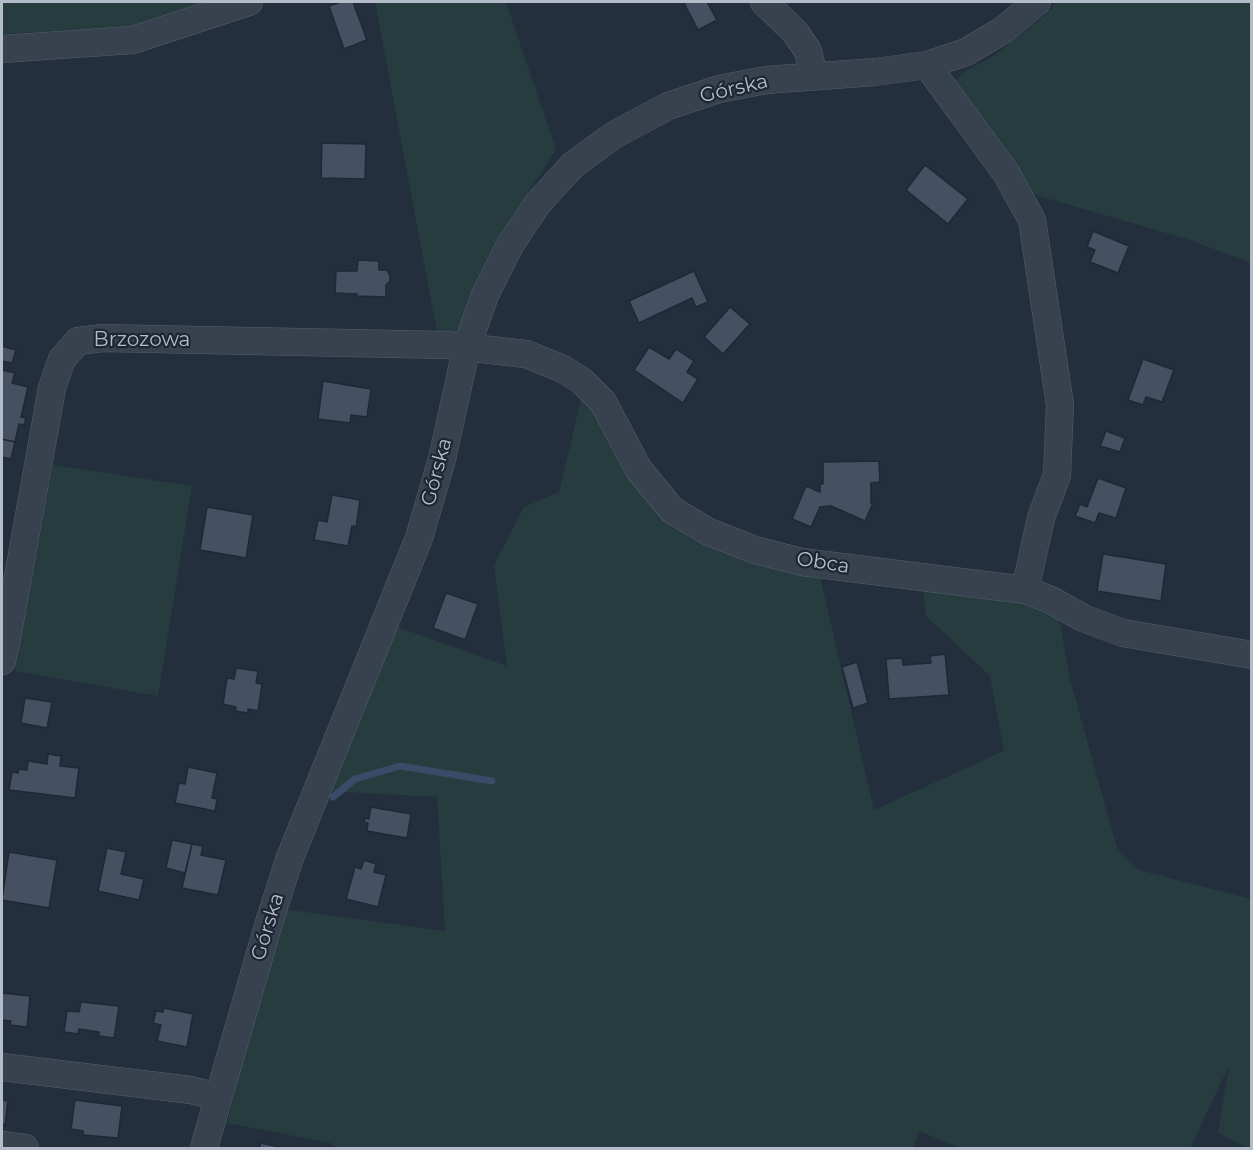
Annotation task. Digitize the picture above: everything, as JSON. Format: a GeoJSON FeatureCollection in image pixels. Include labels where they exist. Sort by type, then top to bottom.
{"type":"FeatureCollection","features":[{"type":"Feature","properties":{"kind":"street"},"geometry":{"type":"LineString","coordinates":[[2,49],[133,40],[249,2]]}},
{"type":"Feature","properties":{"kind":"street"},"geometry":{"type":"LineString","coordinates":[[764,2],[795,32],[808,51],[814,76]]}},
{"type":"Feature","properties":{"kind":"street","name":"Górska"},"geometry":{"type":"LineString","coordinates":[[204,1149],[289,860],[418,538],[442,459],[467,346],[485,295],[510,245],[538,203],[574,164],[614,135],[668,106],[719,89],[766,80],[875,72],[927,65],[966,52],[1003,30],[1037,2]]}},
{"type":"Feature","properties":{"kind":"street"},"geometry":{"type":"LineString","coordinates":[[927,65],[1006,173],[1032,220],[1060,405],[1057,475],[1041,518],[1025,590]]}},
{"type":"Feature","properties":{"kind":"street","name":"Brzozowa"},"geometry":{"type":"LineString","coordinates":[[2,661],[52,388],[62,359],[78,341],[103,338],[467,346]]}},
{"type":"Feature","properties":{"kind":"street","name":"Obca"},"geometry":{"type":"LineString","coordinates":[[467,346],[526,354],[563,369],[582,381],[603,402],[639,470],[672,510],[709,532],[755,550],[802,561],[1025,590],[1051,600],[1083,618],[1123,633],[1251,655]]}},
{"type":"Feature","properties":{"kind":"street"},"geometry":{"type":"LineString","coordinates":[[2,1067],[191,1090],[218,1097]]}},
{"type":"Feature","properties":{"kind":"street"},"geometry":{"type":"LineString","coordinates":[[2,1146],[25,1149]]}},
{"type":"Feature","properties":{"kind":"green space"},"geometry":{"type":"Polygon","coordinates":[[[2,2],[214,2],[130,27],[2,34],[2,2]]]}},
{"type":"Feature","properties":{"kind":"green space"},"geometry":{"type":"Polygon","coordinates":[[[375,2],[506,2],[556,150],[501,233],[457,333],[438,337],[375,2]]]}},
{"type":"Feature","properties":{"kind":"green space"},"geometry":{"type":"Polygon","coordinates":[[[1057,2],[1251,2],[1251,263],[1190,240],[1025,192],[954,87],[957,79],[967,70],[992,57],[1043,17],[1057,2]]]}},
{"type":"Feature","properties":{"kind":"green space"},"geometry":{"type":"Polygon","coordinates":[[[583,391],[645,490],[818,568],[874,810],[1004,751],[990,676],[926,616],[922,582],[1053,609],[1060,623],[1070,679],[1117,848],[1139,870],[1251,899],[1251,1148],[1246,1148],[1218,1132],[1229,1066],[1190,1148],[960,1148],[919,1131],[913,1148],[338,1148],[330,1143],[227,1123],[283,909],[445,931],[437,797],[327,791],[395,626],[507,666],[494,565],[524,507],[559,492],[583,391]]]}},
{"type":"Feature","properties":{"kind":"green space"},"geometry":{"type":"Polygon","coordinates":[[[53,465],[192,486],[158,696],[15,671],[53,465]]]}},
{"type":"Feature","properties":{"kind":"building"},"geometry":{"type":"Polygon","coordinates":[[[341,2],[353,2],[367,40],[344,49],[329,6],[341,2]]]}},
{"type":"Feature","properties":{"kind":"building"},"geometry":{"type":"Polygon","coordinates":[[[707,2],[717,20],[698,30],[684,3],[707,2]]]}},
{"type":"Feature","properties":{"kind":"building"},"geometry":{"type":"Polygon","coordinates":[[[322,143],[366,144],[365,179],[321,178],[322,143]]]}},
{"type":"Feature","properties":{"kind":"building"},"geometry":{"type":"Polygon","coordinates":[[[925,165],[968,199],[948,224],[906,190],[925,165]]]}},
{"type":"Feature","properties":{"kind":"building"},"geometry":{"type":"Polygon","coordinates":[[[1093,231],[1129,246],[1118,273],[1090,262],[1095,250],[1087,247],[1093,231]]]}},
{"type":"Feature","properties":{"kind":"building"},"geometry":{"type":"Polygon","coordinates":[[[358,260],[379,261],[379,270],[387,270],[390,281],[386,285],[386,297],[335,293],[336,271],[357,271],[358,260]]]}},
{"type":"Feature","properties":{"kind":"building"},"geometry":{"type":"Polygon","coordinates":[[[694,271],[708,302],[696,307],[692,298],[639,323],[629,301],[694,271]]]}},
{"type":"Feature","properties":{"kind":"building"},"geometry":{"type":"Polygon","coordinates":[[[730,307],[750,324],[723,354],[704,337],[730,307]]]}},
{"type":"Feature","properties":{"kind":"building"},"geometry":{"type":"Polygon","coordinates":[[[2,346],[16,350],[12,363],[2,361],[2,346]]]}},
{"type":"Feature","properties":{"kind":"building"},"geometry":{"type":"Polygon","coordinates":[[[649,347],[669,359],[676,349],[694,361],[687,372],[698,379],[683,403],[634,370],[649,347]]]}},
{"type":"Feature","properties":{"kind":"building"},"geometry":{"type":"Polygon","coordinates":[[[1143,359],[1174,370],[1162,402],[1146,397],[1143,405],[1128,400],[1143,359]]]}},
{"type":"Feature","properties":{"kind":"building"},"geometry":{"type":"Polygon","coordinates":[[[2,370],[15,373],[12,383],[28,387],[21,417],[26,418],[24,425],[19,424],[15,442],[2,439],[2,370]]]}},
{"type":"Feature","properties":{"kind":"building"},"geometry":{"type":"Polygon","coordinates":[[[323,381],[371,389],[367,417],[351,415],[350,423],[318,419],[323,381]]]}},
{"type":"Feature","properties":{"kind":"building"},"geometry":{"type":"Polygon","coordinates":[[[1106,431],[1125,438],[1120,452],[1100,446],[1106,431]]]}},
{"type":"Feature","properties":{"kind":"building"},"geometry":{"type":"Polygon","coordinates":[[[2,439],[15,442],[11,459],[2,457],[2,439]]]}},
{"type":"Feature","properties":{"kind":"building"},"geometry":{"type":"Polygon","coordinates":[[[879,461],[880,482],[871,483],[871,503],[873,503],[865,521],[831,506],[820,507],[811,527],[792,519],[806,486],[820,492],[820,484],[823,484],[823,462],[879,461]]]}},
{"type":"Feature","properties":{"kind":"building"},"geometry":{"type":"Polygon","coordinates":[[[1098,478],[1126,488],[1116,518],[1099,513],[1095,523],[1075,516],[1080,504],[1087,507],[1098,478]]]}},
{"type":"Feature","properties":{"kind":"building"},"geometry":{"type":"Polygon","coordinates":[[[332,495],[360,500],[356,527],[352,526],[348,546],[314,540],[318,520],[327,522],[332,495]]]}},
{"type":"Feature","properties":{"kind":"building"},"geometry":{"type":"Polygon","coordinates":[[[207,507],[253,515],[246,558],[200,550],[207,507]]]}},
{"type":"Feature","properties":{"kind":"building"},"geometry":{"type":"Polygon","coordinates":[[[1103,554],[1166,564],[1161,601],[1097,591],[1103,554]]]}},
{"type":"Feature","properties":{"kind":"building"},"geometry":{"type":"Polygon","coordinates":[[[446,593],[478,604],[465,640],[433,628],[446,593]]]}},
{"type":"Feature","properties":{"kind":"building"},"geometry":{"type":"Polygon","coordinates":[[[945,654],[949,695],[889,699],[886,659],[902,658],[903,665],[931,663],[930,656],[945,654]]]}},
{"type":"Feature","properties":{"kind":"building"},"geometry":{"type":"Polygon","coordinates":[[[857,662],[868,703],[853,708],[842,667],[857,662]]]}},
{"type":"Feature","properties":{"kind":"building"},"geometry":{"type":"Polygon","coordinates":[[[236,668],[258,671],[256,683],[262,684],[258,711],[248,709],[248,713],[235,711],[236,707],[223,704],[227,678],[234,679],[236,668]]]}},
{"type":"Feature","properties":{"kind":"building"},"geometry":{"type":"Polygon","coordinates":[[[25,698],[52,702],[47,728],[21,723],[25,698]]]}},
{"type":"Feature","properties":{"kind":"building"},"geometry":{"type":"Polygon","coordinates":[[[48,754],[61,756],[60,766],[79,768],[75,798],[9,790],[12,772],[18,773],[19,769],[27,770],[28,761],[47,764],[48,754]]]}},
{"type":"Feature","properties":{"kind":"building"},"geometry":{"type":"Polygon","coordinates":[[[188,767],[217,773],[212,798],[217,799],[215,811],[175,803],[179,783],[185,784],[188,767]]]}},
{"type":"Feature","properties":{"kind":"building"},"geometry":{"type":"Polygon","coordinates":[[[371,807],[411,814],[407,838],[367,831],[368,823],[364,822],[365,818],[369,819],[371,807]]]}},
{"type":"Feature","properties":{"kind":"building"},"geometry":{"type":"Polygon","coordinates":[[[172,840],[192,844],[185,873],[166,868],[172,840]]]}},
{"type":"Feature","properties":{"kind":"building"},"geometry":{"type":"Polygon","coordinates":[[[192,844],[203,846],[201,855],[226,860],[218,895],[182,888],[192,844]]]}},
{"type":"Feature","properties":{"kind":"building"},"geometry":{"type":"Polygon","coordinates":[[[107,848],[126,852],[121,874],[144,879],[139,900],[98,891],[107,848]]]}},
{"type":"Feature","properties":{"kind":"building"},"geometry":{"type":"Polygon","coordinates":[[[9,852],[57,860],[49,908],[2,900],[9,852]]]}},
{"type":"Feature","properties":{"kind":"building"},"geometry":{"type":"Polygon","coordinates":[[[364,860],[376,864],[374,872],[386,875],[378,907],[346,899],[355,867],[361,869],[364,860]]]}},
{"type":"Feature","properties":{"kind":"building"},"geometry":{"type":"Polygon","coordinates":[[[2,993],[30,996],[27,1027],[10,1025],[11,1021],[2,1020],[2,993]]]}},
{"type":"Feature","properties":{"kind":"building"},"geometry":{"type":"Polygon","coordinates":[[[81,1002],[119,1006],[114,1038],[99,1036],[99,1032],[79,1029],[78,1034],[64,1032],[67,1011],[79,1012],[81,1002]]]}},
{"type":"Feature","properties":{"kind":"building"},"geometry":{"type":"Polygon","coordinates":[[[164,1008],[193,1014],[187,1047],[157,1041],[161,1025],[153,1023],[156,1011],[163,1012],[164,1008]]]}},
{"type":"Feature","properties":{"kind":"building"},"geometry":{"type":"Polygon","coordinates":[[[2,1100],[8,1101],[5,1125],[2,1124],[2,1100]]]}},
{"type":"Feature","properties":{"kind":"building"},"geometry":{"type":"Polygon","coordinates":[[[75,1100],[122,1106],[118,1138],[83,1135],[83,1131],[71,1129],[75,1100]]]}},
{"type":"Feature","properties":{"kind":"building"},"geometry":{"type":"Polygon","coordinates":[[[261,1143],[284,1148],[259,1148],[261,1143]]]}},
{"type":"Feature","properties":{"kind":"waterway"},"geometry":{"type":"LineString","coordinates":[[333,797],[355,779],[400,766],[492,781]]}}]}
